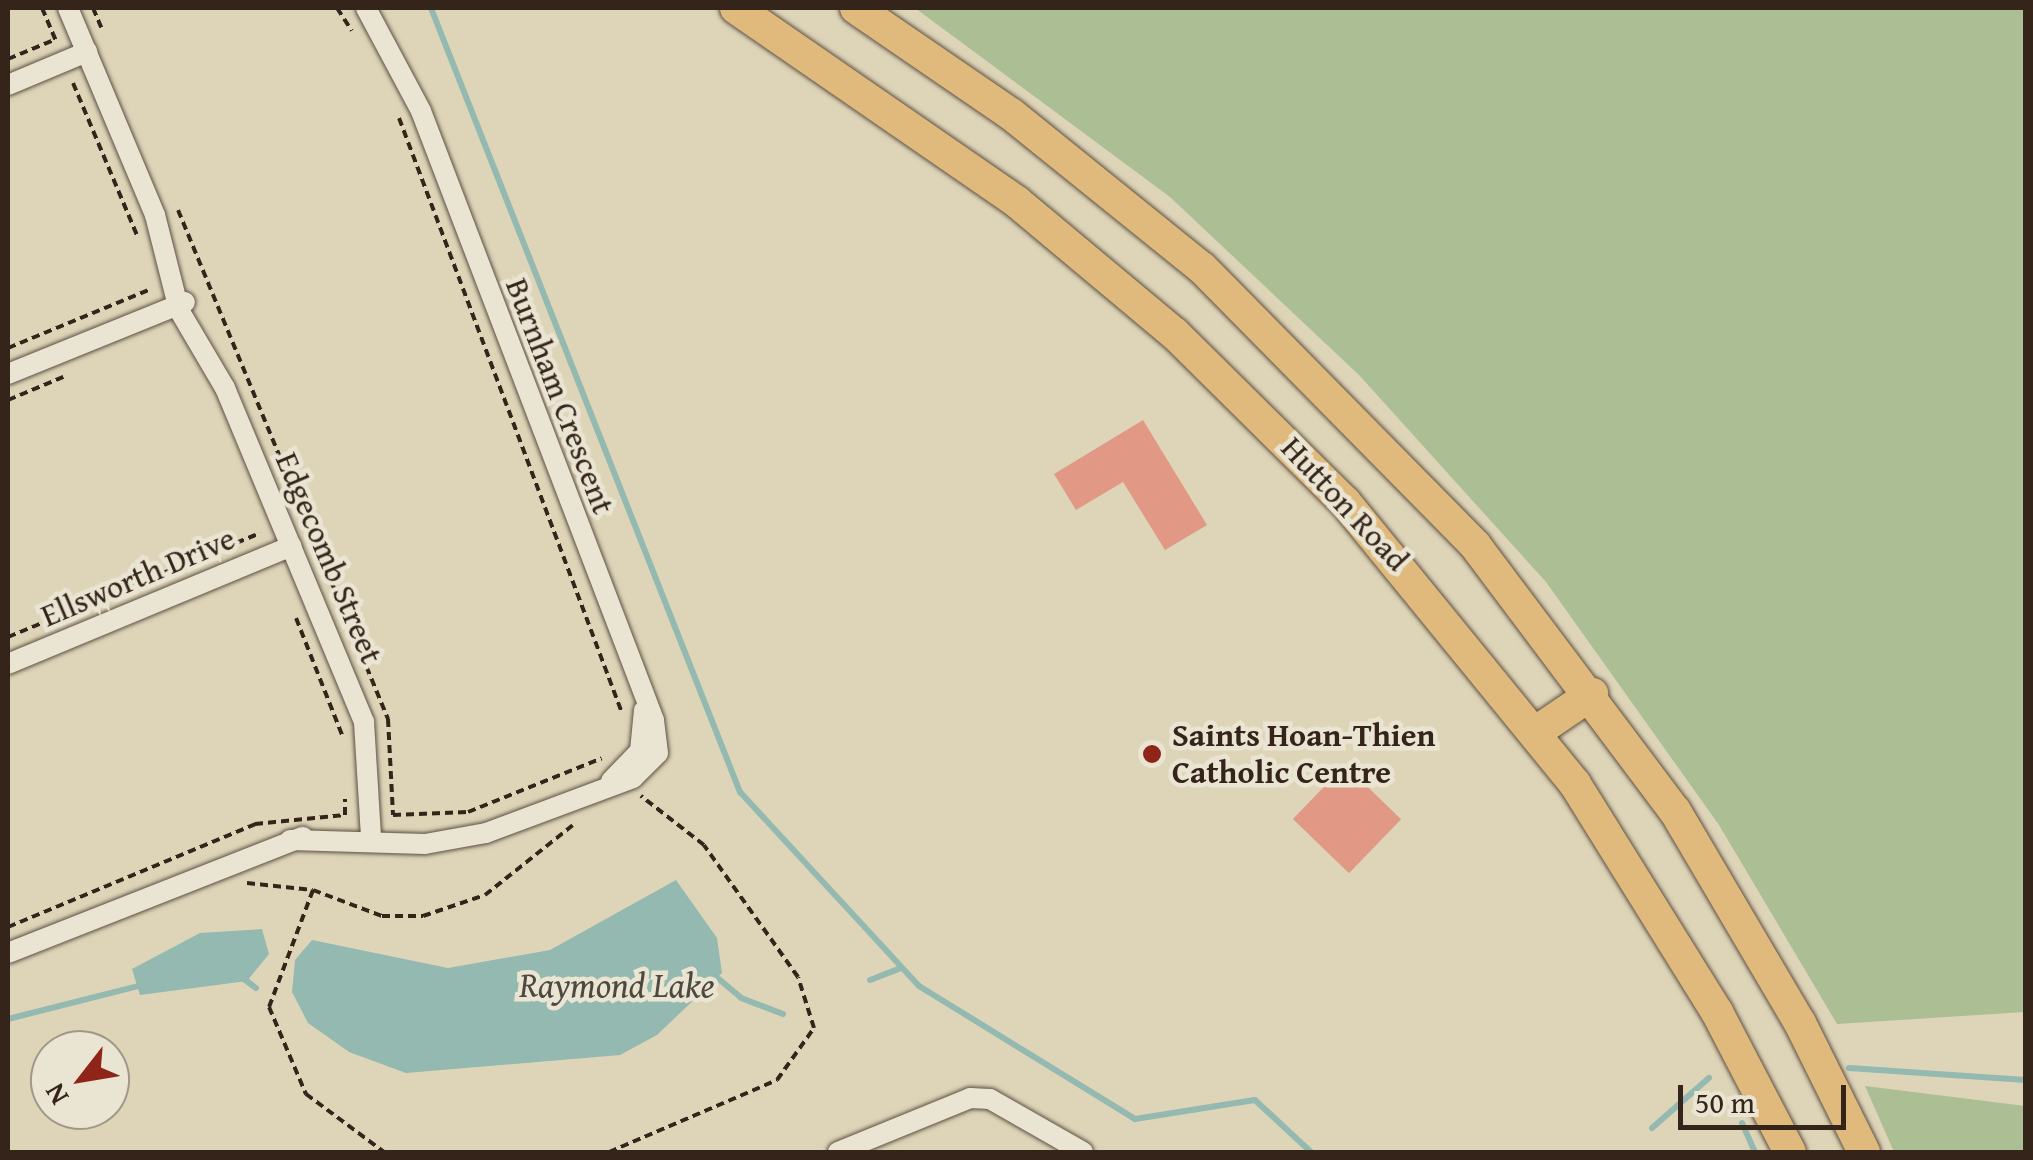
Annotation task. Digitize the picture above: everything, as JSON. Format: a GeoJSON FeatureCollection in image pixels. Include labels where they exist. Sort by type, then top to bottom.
{"type":"FeatureCollection","features":[{"type":"Feature","properties":{"kind":"main road","name":"Hutton Road"},"geometry":{"type":"LineString","coordinates":[[736,8],[951,152],[1175,334],[1346,502],[1536,732],[1667,926],[1790,1152]]}},
{"type":"Feature","properties":{"kind":"main road","name":"Hutton Road"},"geometry":{"type":"LineString","coordinates":[[856,8],[1040,136],[1274,334],[1450,517],[1592,694],[1733,905],[1864,1152]]}},
{"type":"Feature","properties":{"kind":"main road"},"geometry":{"type":"LineString","coordinates":[[1536,732],[1592,694]]}},
{"type":"Feature","properties":{"kind":"street","name":"Edgecomb Street"},"geometry":{"type":"LineString","coordinates":[[68,8],[155,215],[173,298],[226,388],[292,546],[368,753],[370,831]]}},
{"type":"Feature","properties":{"kind":"street","name":"Burnham Crescent"},"geometry":{"type":"LineString","coordinates":[[8,953],[290,840],[370,831],[444,839],[486,833],[617,790],[644,742],[643,703],[421,111],[368,11]]}},
{"type":"Feature","properties":{"kind":"street"},"geometry":{"type":"LineString","coordinates":[[8,85],[87,52]]}},
{"type":"Feature","properties":{"kind":"street"},"geometry":{"type":"LineString","coordinates":[[8,374],[117,329],[173,298]]}},
{"type":"Feature","properties":{"kind":"street","name":"Ellsworth Drive"},"geometry":{"type":"LineString","coordinates":[[8,664],[292,546]]}},
{"type":"Feature","properties":{"kind":"street"},"geometry":{"type":"LineString","coordinates":[[838,1152],[970,1098],[990,1099],[1083,1152]]}},
{"type":"Feature","properties":{"kind":"path"},"geometry":{"type":"LineString","coordinates":[[42,8],[144,252]]}},
{"type":"Feature","properties":{"kind":"path"},"geometry":{"type":"LineString","coordinates":[[93,8],[108,42]]}},
{"type":"Feature","properties":{"kind":"path"},"geometry":{"type":"LineString","coordinates":[[337,8],[356,37]]}},
{"type":"Feature","properties":{"kind":"path"},"geometry":{"type":"LineString","coordinates":[[8,59],[56,40]]}},
{"type":"Feature","properties":{"kind":"path"},"geometry":{"type":"LineString","coordinates":[[392,100],[623,730]]}},
{"type":"Feature","properties":{"kind":"path"},"geometry":{"type":"LineString","coordinates":[[174,202],[388,719],[393,814],[486,807],[614,750]]}},
{"type":"Feature","properties":{"kind":"path"},"geometry":{"type":"LineString","coordinates":[[8,348],[173,298],[151,269]]}},
{"type":"Feature","properties":{"kind":"path"},"geometry":{"type":"LineString","coordinates":[[252,514],[269,555]]}},
{"type":"Feature","properties":{"kind":"path"},"geometry":{"type":"LineString","coordinates":[[8,638],[260,532]]}},
{"type":"Feature","properties":{"kind":"path"},"geometry":{"type":"LineString","coordinates":[[290,606],[344,748]]}},
{"type":"Feature","properties":{"kind":"path"},"geometry":{"type":"LineString","coordinates":[[8,926],[255,824],[345,815],[346,782]]}},
{"type":"Feature","properties":{"kind":"path"},"geometry":{"type":"LineString","coordinates":[[609,1152],[778,1080],[814,1028],[798,977],[704,845],[638,793],[617,790]]}},
{"type":"Feature","properties":{"kind":"path"},"geometry":{"type":"LineString","coordinates":[[237,883],[313,890],[382,916],[444,912],[504,883],[584,817]]}},
{"type":"Feature","properties":{"kind":"path"},"geometry":{"type":"LineString","coordinates":[[313,890],[268,1006],[306,1094],[384,1152]]}},
{"type":"Feature","properties":{"kind":"green space"},"geometry":{"type":"Polygon","coordinates":[[[915,8],[2025,8],[2025,1012],[1837,1024],[1719,825],[1546,582],[1359,375],[1170,197],[915,8]]]}},
{"type":"Feature","properties":{"kind":"green space"},"geometry":{"type":"Polygon","coordinates":[[[1865,1086],[2025,1106],[2025,1152],[1894,1152],[1865,1086]]]}},
{"type":"Feature","properties":{"kind":"water","name":"Raymond Lake"},"geometry":{"type":"Polygon","coordinates":[[[676,880],[717,938],[722,973],[657,1035],[620,1055],[406,1073],[349,1052],[308,1023],[292,992],[295,960],[312,940],[448,968],[550,950],[676,880]]]}},
{"type":"Feature","properties":{"kind":"water"},"geometry":{"type":"Polygon","coordinates":[[[262,929],[269,954],[247,981],[140,995],[132,969],[200,933],[262,929]]]}},
{"type":"Feature","properties":{"kind":"building"},"geometry":{"type":"Polygon","coordinates":[[[1143,420],[1207,525],[1165,550],[1123,482],[1076,510],[1054,474],[1143,420]]]}},
{"type":"Feature","properties":{"kind":"building"},"geometry":{"type":"Polygon","coordinates":[[[1345,765],[1401,819],[1349,873],[1293,819],[1345,765]]]}},
{"type":"Feature","properties":{"kind":"waterway"},"geometry":{"type":"LineString","coordinates":[[431,8],[740,792],[919,986],[1135,1119],[1255,1100],[1311,1152]]}},
{"type":"Feature","properties":{"kind":"waterway"},"geometry":{"type":"LineString","coordinates":[[870,980],[901,968]]}},
{"type":"Feature","properties":{"kind":"waterway"},"geometry":{"type":"LineString","coordinates":[[714,975],[741,998],[783,1014]]}},
{"type":"Feature","properties":{"kind":"waterway"},"geometry":{"type":"LineString","coordinates":[[240,976],[256,988]]}},
{"type":"Feature","properties":{"kind":"waterway"},"geometry":{"type":"LineString","coordinates":[[8,1019],[142,985]]}},
{"type":"Feature","properties":{"kind":"waterway"},"geometry":{"type":"LineString","coordinates":[[1849,1068],[2026,1080]]}},
{"type":"Feature","properties":{"kind":"waterway"},"geometry":{"type":"LineString","coordinates":[[1652,1128],[1709,1078]]}},
{"type":"Feature","properties":{"kind":"waterway"},"geometry":{"type":"LineString","coordinates":[[1742,1123],[1755,1152]]}},
{"type":"Feature","properties":{"kind":"place","name":"Saints Hoan-Thien Catholic Centre"},"geometry":{"type":"Point","coordinates":[1152,754]}}]}
